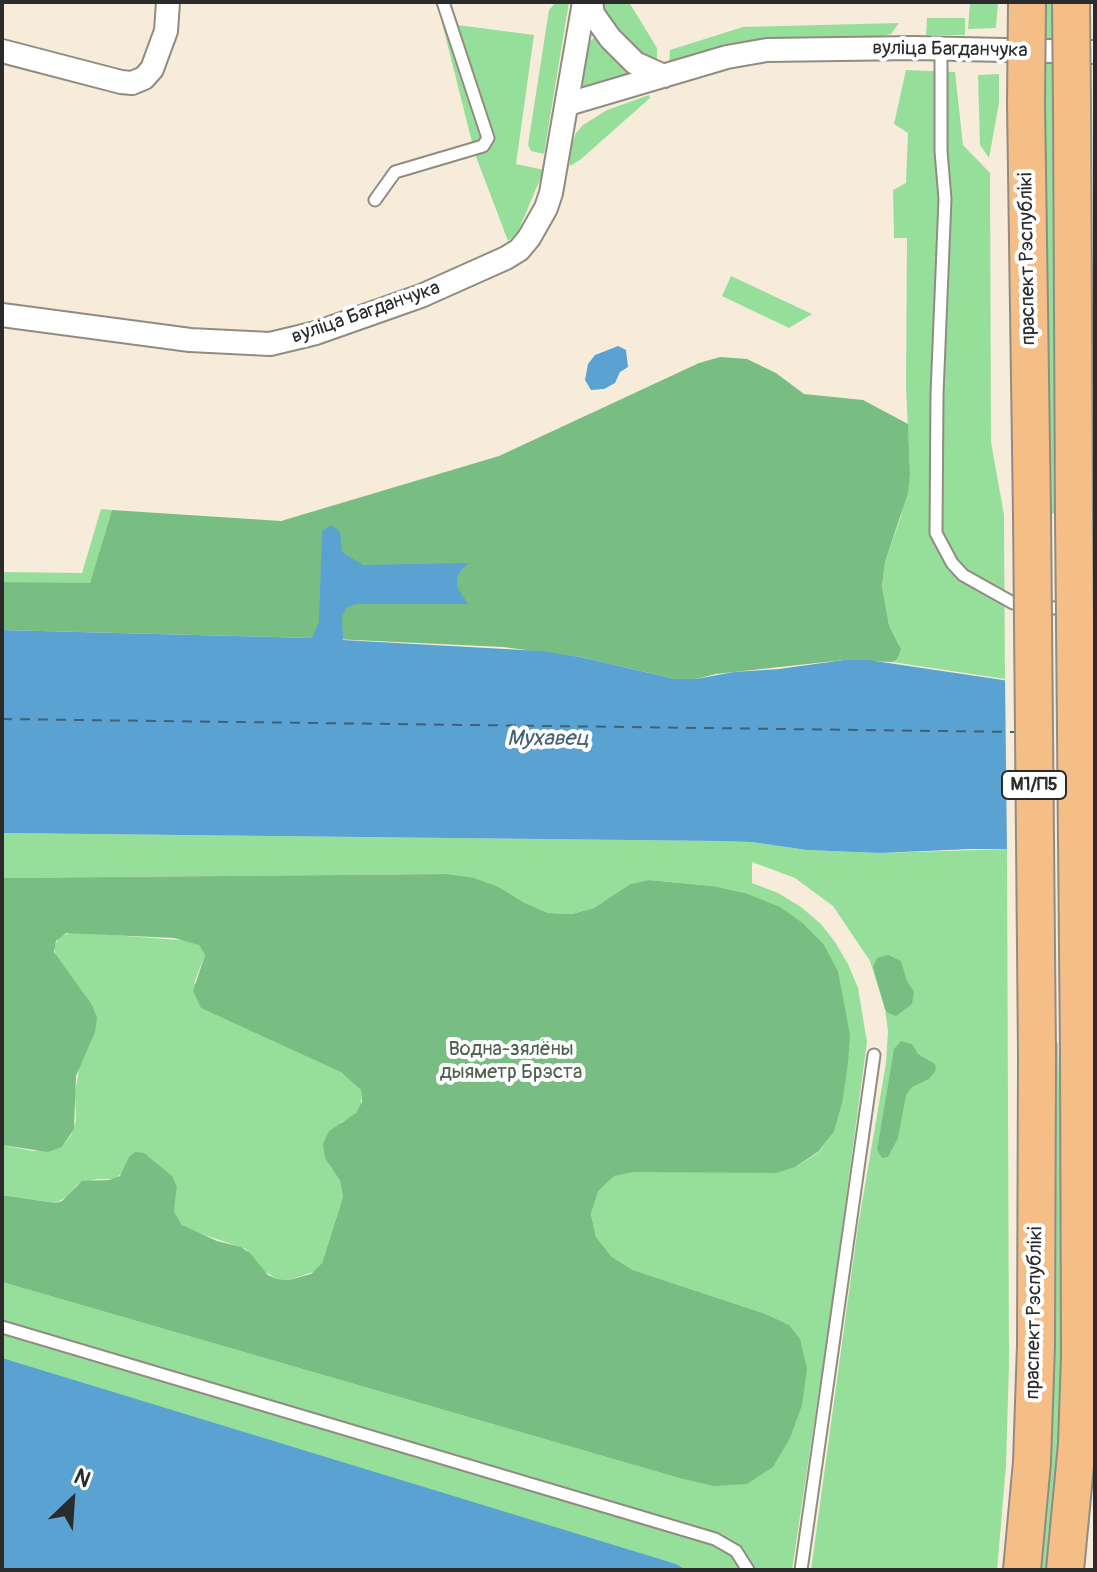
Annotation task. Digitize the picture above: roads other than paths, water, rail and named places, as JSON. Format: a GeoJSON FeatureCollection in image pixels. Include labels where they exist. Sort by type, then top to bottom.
{"type":"FeatureCollection","features":[{"type":"Feature","properties":{"kind":"highway","name":"праспект Рэспублікі"},"geometry":{"type":"LineString","coordinates":[[1022,1570],[1032,1462],[1036,1345],[1037,1055],[1027,2]]}},
{"type":"Feature","properties":{"kind":"highway","name":"М1/П5"},"geometry":{"type":"LineString","coordinates":[[1065,1570],[1077,1444],[1080,1356],[1071,2]]}},
{"type":"Feature","properties":{"kind":"street"},"geometry":{"type":"LineString","coordinates":[[2,51],[132,83],[144,78],[152,69],[166,31],[168,2]]}},
{"type":"Feature","properties":{"kind":"street","name":"вуліца Багданчука"},"geometry":{"type":"LineString","coordinates":[[2,315],[190,340],[270,344],[316,333],[421,296],[506,258],[519,250],[529,238],[551,193],[584,2]]}},
{"type":"Feature","properties":{"kind":"street"},"geometry":{"type":"LineString","coordinates":[[591,2],[593,14],[610,38],[635,63],[664,76]]}},
{"type":"Feature","properties":{"kind":"street","name":"вуліца Багданчука"},"geometry":{"type":"LineString","coordinates":[[568,104],[727,57],[767,50],[1095,52]]}},
{"type":"Feature","properties":{"kind":"lane"},"geometry":{"type":"LineString","coordinates":[[375,200],[395,172],[483,146],[488,138],[443,2]]}},
{"type":"Feature","properties":{"kind":"lane"},"geometry":{"type":"LineString","coordinates":[[941,49],[945,199],[937,394],[936,533],[952,563],[963,575],[1013,603],[1041,609],[1065,607],[1095,599]]}},
{"type":"Feature","properties":{"kind":"lane"},"geometry":{"type":"LineString","coordinates":[[801,1570],[874,1055]]}},
{"type":"Feature","properties":{"kind":"lane"},"geometry":{"type":"LineString","coordinates":[[2,1327],[715,1539],[736,1551],[748,1570]]}},
{"type":"Feature","properties":{"kind":"water"},"geometry":{"type":"Polygon","coordinates":[[[618,346],[626,350],[628,367],[620,372],[615,383],[604,389],[591,390],[585,380],[588,364],[595,355],[618,346]]]}},
{"type":"Feature","properties":{"kind":"water","name":"Мухавец"},"geometry":{"type":"Polygon","coordinates":[[[331,525],[340,532],[342,552],[363,565],[469,563],[457,578],[457,587],[468,604],[356,604],[346,608],[342,617],[343,640],[541,651],[675,679],[868,660],[1050,687],[1095,849],[880,853],[717,841],[2,833],[2,630],[312,638],[319,622],[322,531],[331,525]]]}},
{"type":"Feature","properties":{"kind":"water"},"geometry":{"type":"Polygon","coordinates":[[[2,1358],[676,1564],[686,1570],[2,1570],[2,1358]]]}},
{"type":"Feature","properties":{"kind":"park label","name":"Водна-зялёны дыяметр Брэста"},"geometry":{"type":"Point","coordinates":[511,1062]}}]}
